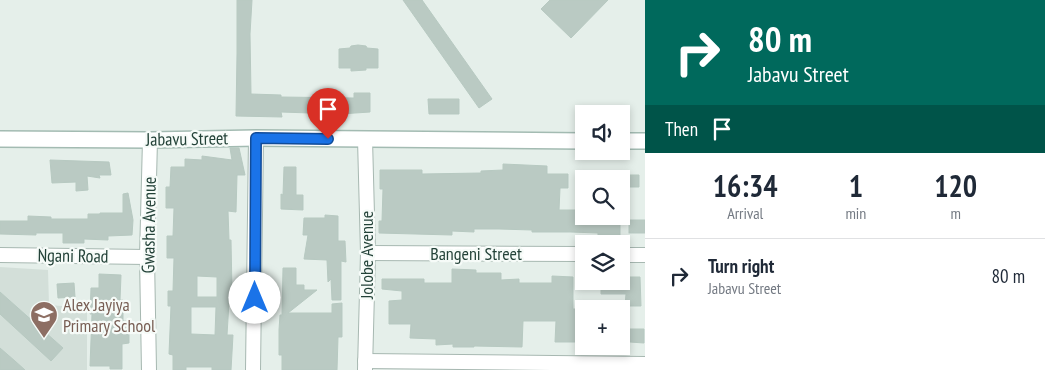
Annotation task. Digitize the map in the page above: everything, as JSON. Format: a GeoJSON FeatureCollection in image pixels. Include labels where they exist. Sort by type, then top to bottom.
{"type":"FeatureCollection","features":[{"type":"Feature","properties":{"kind":"street","name":"Jabavu Street"},"geometry":{"type":"LineString","coordinates":[[0,139],[150,140],[256,138],[575,141]]}},
{"type":"Feature","properties":{"kind":"street"},"geometry":{"type":"LineString","coordinates":[[253,370],[256,138]]}},
{"type":"Feature","properties":{"kind":"street","name":"Gwasha Avenue"},"geometry":{"type":"LineString","coordinates":[[149,370],[147,257],[150,140]]}},
{"type":"Feature","properties":{"kind":"street","name":"Jolobe Avenue"},"geometry":{"type":"LineString","coordinates":[[365,140],[368,254],[365,365]]}},
{"type":"Feature","properties":{"kind":"street"},"geometry":{"type":"LineString","coordinates":[[630,141],[645,141]]}},
{"type":"Feature","properties":{"kind":"street","name":"Bangeni Street"},"geometry":{"type":"LineString","coordinates":[[368,254],[575,254]]}},
{"type":"Feature","properties":{"kind":"street","name":"Ngani Road"},"geometry":{"type":"LineString","coordinates":[[0,255],[147,257]]}},
{"type":"Feature","properties":{"kind":"street"},"geometry":{"type":"LineString","coordinates":[[630,255],[645,255]]}},
{"type":"Feature","properties":{"kind":"street"},"geometry":{"type":"LineString","coordinates":[[365,365],[645,364]]}},
{"type":"Feature","properties":{"kind":"shaded area","name":"Alex Jayiya Primary School"},"geometry":{"type":"Polygon","coordinates":[[[0,267],[48,270],[49,305],[87,308],[87,370],[0,370],[0,267]]]}},
{"type":"Feature","properties":{"kind":"building"},"geometry":{"type":"Polygon","coordinates":[[[237,0],[252,0],[250,34],[251,94],[281,95],[281,97],[354,98],[354,93],[370,93],[370,112],[340,114],[281,112],[282,117],[236,116],[237,0]]]}},
{"type":"Feature","properties":{"kind":"building"},"geometry":{"type":"Polygon","coordinates":[[[403,0],[422,0],[492,99],[479,108],[403,0]]]}},
{"type":"Feature","properties":{"kind":"building"},"geometry":{"type":"Polygon","coordinates":[[[550,0],[608,0],[571,38],[541,9],[550,0]]]}},
{"type":"Feature","properties":{"kind":"building"},"geometry":{"type":"Polygon","coordinates":[[[358,45],[378,49],[378,68],[351,71],[351,68],[339,68],[339,49],[358,45]]]}},
{"type":"Feature","properties":{"kind":"building"},"geometry":{"type":"Polygon","coordinates":[[[428,99],[459,99],[459,114],[429,114],[428,99]]]}},
{"type":"Feature","properties":{"kind":"building"},"geometry":{"type":"Polygon","coordinates":[[[230,148],[239,148],[245,175],[237,175],[236,212],[228,211],[229,240],[231,240],[232,292],[231,302],[229,302],[227,335],[233,335],[231,370],[212,370],[212,367],[186,367],[186,370],[173,370],[173,355],[169,354],[171,306],[168,306],[168,291],[173,291],[174,258],[167,258],[167,236],[173,236],[174,208],[166,208],[166,187],[170,187],[171,167],[185,167],[185,159],[202,160],[202,156],[232,160],[230,148]],[[197,276],[197,297],[217,297],[217,277],[197,276]],[[191,307],[191,334],[215,335],[216,307],[191,307]]]}},
{"type":"Feature","properties":{"kind":"building"},"geometry":{"type":"Polygon","coordinates":[[[50,160],[109,162],[111,175],[99,175],[100,178],[87,176],[88,190],[76,191],[76,182],[52,183],[50,160]]]}},
{"type":"Feature","properties":{"kind":"building"},"geometry":{"type":"Polygon","coordinates":[[[503,164],[547,166],[547,174],[568,174],[568,188],[560,188],[559,210],[575,210],[575,225],[620,225],[620,235],[499,229],[474,229],[474,232],[452,231],[452,235],[379,233],[379,221],[382,221],[383,189],[380,189],[380,170],[422,170],[422,174],[481,173],[481,171],[503,170],[503,164]]]}},
{"type":"Feature","properties":{"kind":"building"},"geometry":{"type":"Polygon","coordinates":[[[284,167],[296,167],[296,195],[303,195],[303,210],[281,209],[284,167]]]}},
{"type":"Feature","properties":{"kind":"building"},"geometry":{"type":"Polygon","coordinates":[[[630,175],[639,175],[639,187],[630,187],[630,175]]]}},
{"type":"Feature","properties":{"kind":"building"},"geometry":{"type":"Polygon","coordinates":[[[128,193],[133,220],[132,235],[108,236],[108,240],[84,239],[84,243],[63,243],[63,233],[36,233],[36,235],[0,234],[0,221],[28,221],[28,216],[51,217],[51,219],[88,219],[88,214],[123,213],[123,194],[128,193]]]}},
{"type":"Feature","properties":{"kind":"building"},"geometry":{"type":"Polygon","coordinates":[[[325,215],[338,216],[338,241],[345,241],[346,262],[341,261],[341,300],[332,300],[331,279],[328,282],[327,260],[304,259],[308,235],[303,235],[304,218],[325,218],[325,215]]]}},
{"type":"Feature","properties":{"kind":"building"},"geometry":{"type":"Polygon","coordinates":[[[630,220],[645,220],[645,233],[629,233],[630,220]]]}},
{"type":"Feature","properties":{"kind":"building"},"geometry":{"type":"Polygon","coordinates":[[[283,268],[296,268],[296,285],[304,285],[304,290],[317,290],[288,313],[332,313],[332,304],[342,303],[342,337],[338,337],[337,370],[282,370],[282,355],[279,355],[279,330],[280,315],[282,315],[283,268]]]}},
{"type":"Feature","properties":{"kind":"building"},"geometry":{"type":"Polygon","coordinates":[[[452,269],[476,270],[476,273],[501,273],[501,280],[519,279],[519,283],[552,283],[552,276],[573,277],[575,342],[555,342],[556,321],[523,321],[522,347],[453,347],[453,344],[436,345],[436,339],[410,338],[411,324],[389,324],[389,301],[402,300],[402,291],[382,289],[382,279],[424,279],[424,283],[452,283],[452,269]]]}},
{"type":"Feature","properties":{"kind":"building"},"geometry":{"type":"Polygon","coordinates":[[[99,274],[121,275],[120,300],[123,300],[123,321],[129,321],[129,343],[122,344],[122,369],[110,369],[110,366],[90,366],[91,288],[99,288],[99,274]]]}},
{"type":"Feature","properties":{"kind":"building"},"geometry":{"type":"Polygon","coordinates":[[[630,277],[640,277],[641,306],[630,306],[630,300],[626,300],[626,294],[601,294],[601,290],[630,290],[630,277]]]}},
{"type":"Feature","properties":{"kind":"building"},"geometry":{"type":"Polygon","coordinates":[[[74,283],[75,297],[58,298],[57,284],[74,283]]]}},
{"type":"Feature","properties":{"kind":"building"},"geometry":{"type":"Polygon","coordinates":[[[0,292],[63,348],[51,361],[0,314],[0,292]]]}},
{"type":"Feature","properties":{"kind":"building"},"geometry":{"type":"Polygon","coordinates":[[[630,329],[644,329],[644,343],[630,342],[630,329]]]}},
{"type":"Feature","properties":{"kind":"building"},"geometry":{"type":"Polygon","coordinates":[[[0,348],[15,361],[25,370],[0,370],[0,348]]]}},
{"type":"Feature","properties":{"kind":"place","name":"Alex Jayiya Primary School"},"geometry":{"type":"Point","coordinates":[44,339]}},
{"type":"Feature","properties":{"kind":"route"},"geometry":{"type":"LineString","coordinates":[[255,298],[256,138],[328,139]]}}]}
